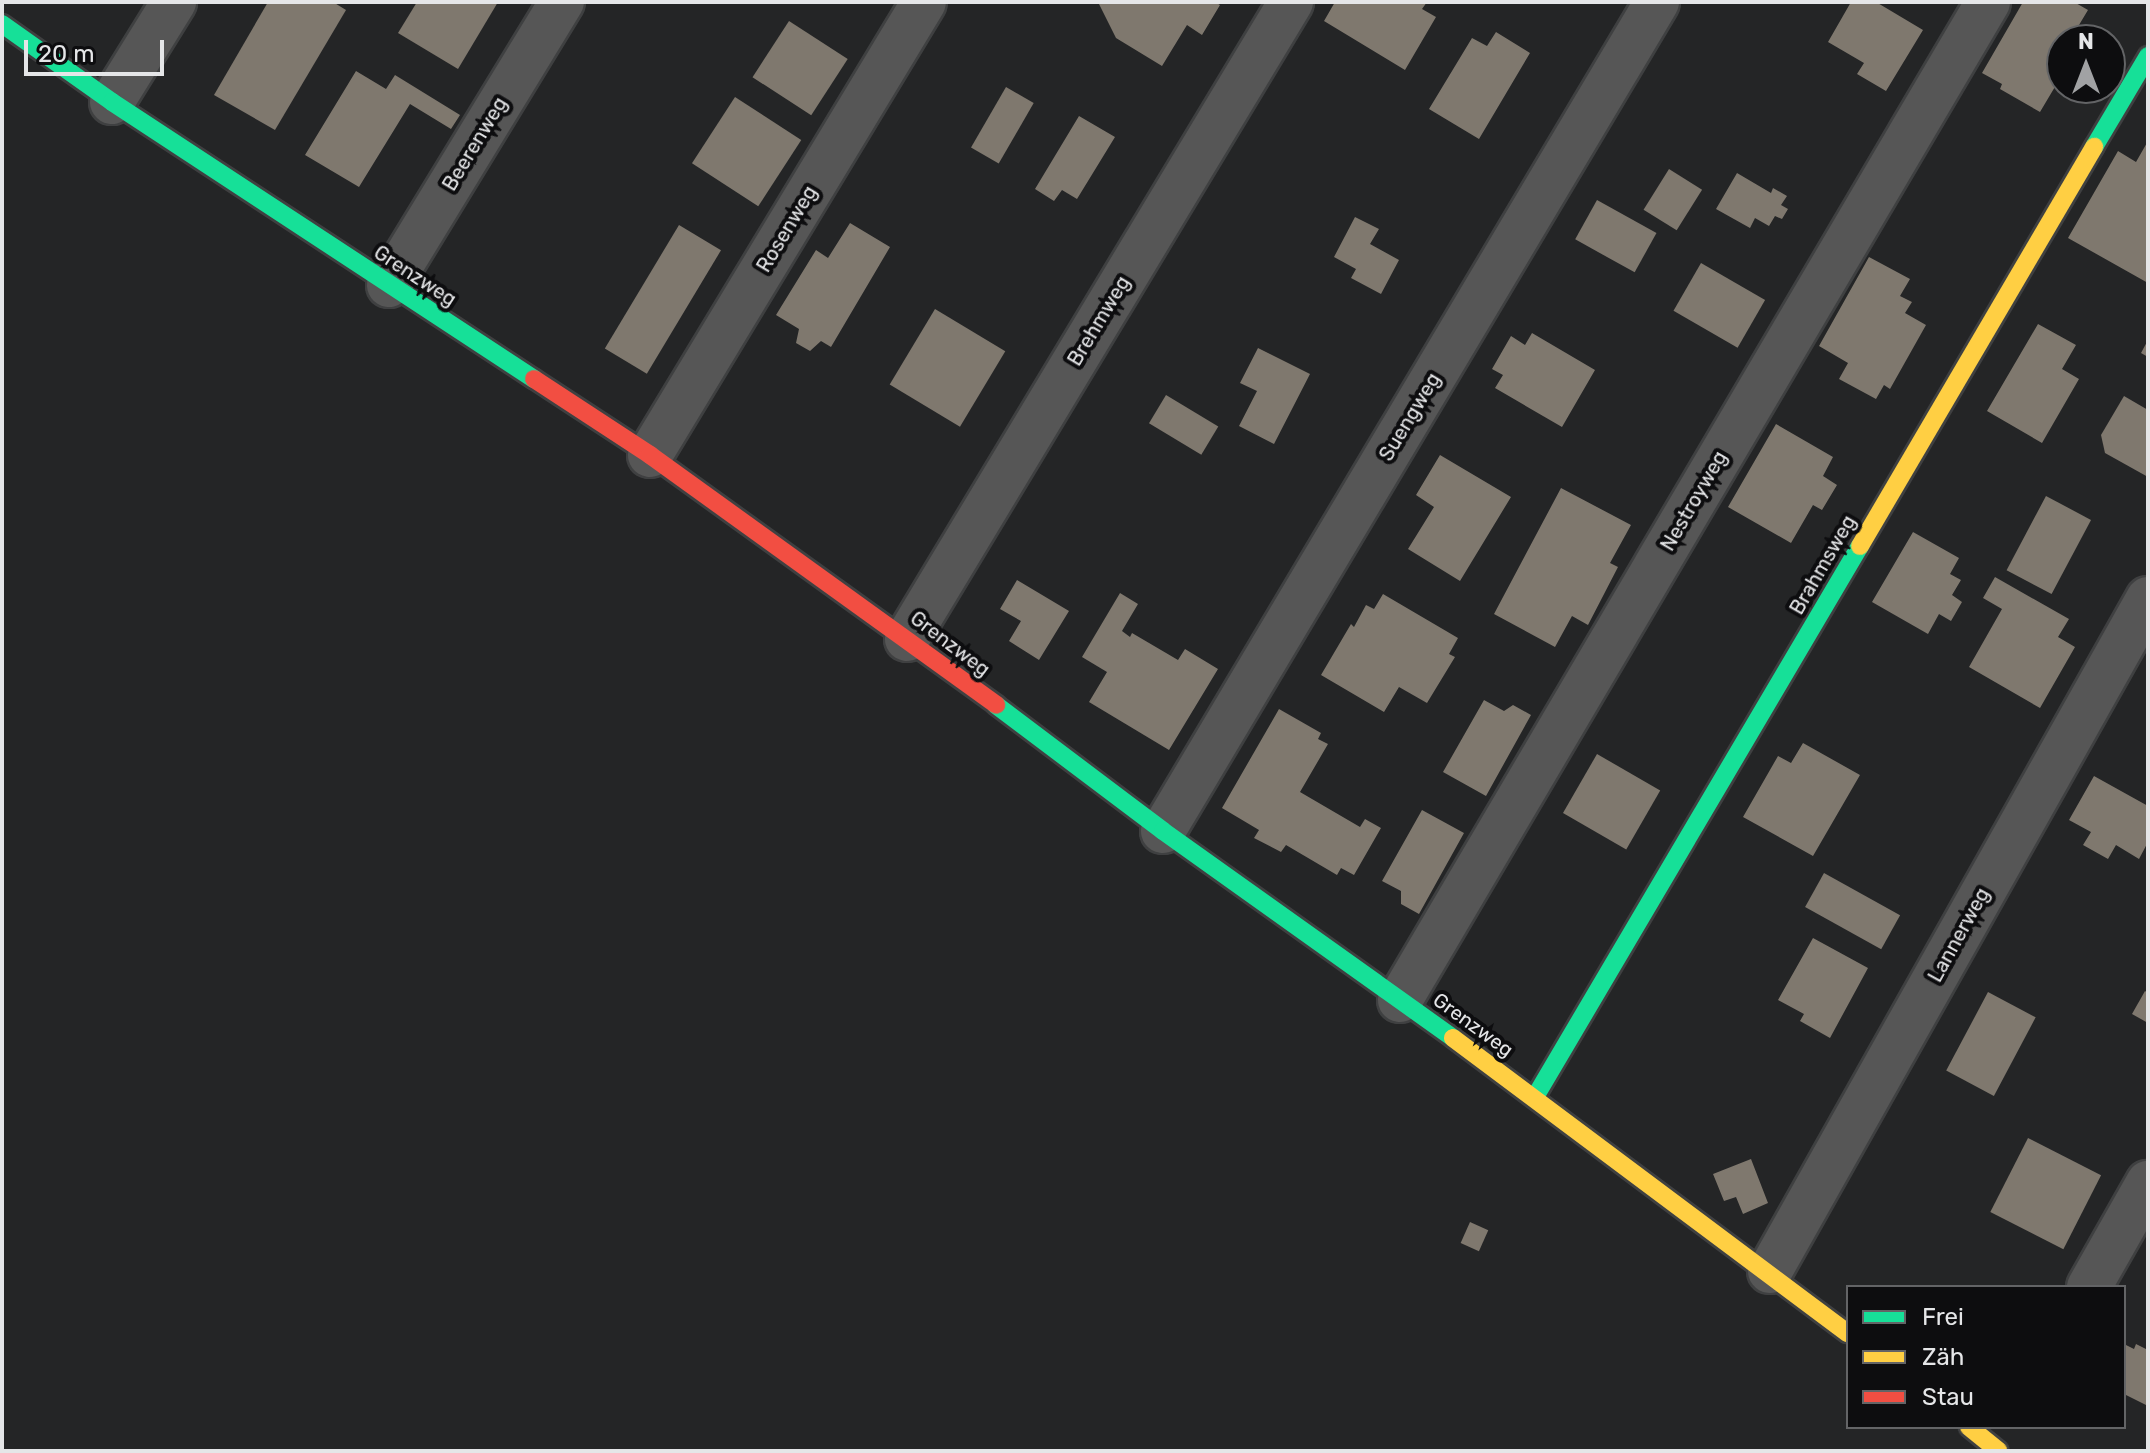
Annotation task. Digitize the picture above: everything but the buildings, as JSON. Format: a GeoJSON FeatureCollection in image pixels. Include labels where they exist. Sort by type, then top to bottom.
{"type":"FeatureCollection","features":[{"type":"Feature","properties":{"kind":"street"},"geometry":{"type":"LineString","coordinates":[[112,102],[174,2]]}},
{"type":"Feature","properties":{"kind":"street","name":"Beerenweg"},"geometry":{"type":"LineString","coordinates":[[389,285],[562,2]]}},
{"type":"Feature","properties":{"kind":"street","name":"Rosenweg"},"geometry":{"type":"LineString","coordinates":[[650,455],[924,2]]}},
{"type":"Feature","properties":{"kind":"street","name":"Brehmweg"},"geometry":{"type":"LineString","coordinates":[[907,639],[1291,2]]}},
{"type":"Feature","properties":{"kind":"street","name":"Suengweg"},"geometry":{"type":"LineString","coordinates":[[1163,831],[1657,2]]}},
{"type":"Feature","properties":{"kind":"street","name":"Nestroyweg"},"geometry":{"type":"LineString","coordinates":[[1400,1000],[1988,2]]}},
{"type":"Feature","properties":{"kind":"street","name":"Grenzweg"},"geometry":{"type":"LineString","coordinates":[[2,24],[112,102],[650,455],[907,639],[1163,831],[1535,1097],[1770,1271],[1846,1331]]}},
{"type":"Feature","properties":{"kind":"street","name":"Brahmsweg"},"geometry":{"type":"LineString","coordinates":[[1535,1097],[2148,56]]}},
{"type":"Feature","properties":{"kind":"street","name":"Lannerweg"},"geometry":{"type":"LineString","coordinates":[[1770,1271],[2148,599]]}},
{"type":"Feature","properties":{"kind":"street"},"geometry":{"type":"LineString","coordinates":[[2090,1285],[2148,1183]]}},
{"type":"Feature","properties":{"kind":"traffic: fast"},"geometry":{"type":"LineString","coordinates":[[2,24],[112,102],[534,379]]}},
{"type":"Feature","properties":{"kind":"traffic: fast"},"geometry":{"type":"LineString","coordinates":[[2094,147],[2148,56]]}},
{"type":"Feature","properties":{"kind":"traffic: fast"},"geometry":{"type":"LineString","coordinates":[[1535,1097],[1860,546]]}},
{"type":"Feature","properties":{"kind":"traffic: fast"},"geometry":{"type":"LineString","coordinates":[[996,705],[1163,831],[1453,1038]]}},
{"type":"Feature","properties":{"kind":"traffic: slow"},"geometry":{"type":"LineString","coordinates":[[1860,546],[2094,147]]}},
{"type":"Feature","properties":{"kind":"traffic: slow"},"geometry":{"type":"LineString","coordinates":[[1453,1038],[1846,1332]]}},
{"type":"Feature","properties":{"kind":"traffic: slow"},"geometry":{"type":"LineString","coordinates":[[1972,1429],[1999,1451]]}},
{"type":"Feature","properties":{"kind":"traffic: jam"},"geometry":{"type":"LineString","coordinates":[[534,379],[650,455],[996,705]]}}]}
